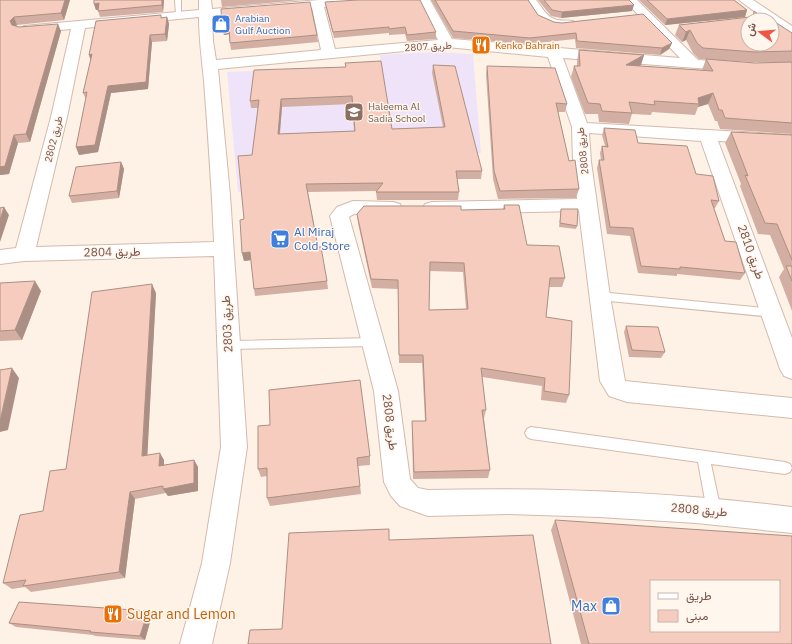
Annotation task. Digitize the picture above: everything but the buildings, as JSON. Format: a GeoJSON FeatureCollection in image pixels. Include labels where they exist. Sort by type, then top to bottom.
{"type":"FeatureCollection","features":[{"type":"Feature","properties":{"kind":"street"},"geometry":{"type":"LineString","coordinates":[[22,30],[179,15],[205,6],[317,4],[366,0]]}},
{"type":"Feature","properties":{"kind":"street"},"geometry":{"type":"LineString","coordinates":[[424,0],[446,43]]}},
{"type":"Feature","properties":{"kind":"street"},"geometry":{"type":"LineString","coordinates":[[530,0],[545,21],[551,24],[584,22]]}},
{"type":"Feature","properties":{"kind":"street"},"geometry":{"type":"LineString","coordinates":[[630,0],[693,63]]}},
{"type":"Feature","properties":{"kind":"street"},"geometry":{"type":"LineString","coordinates":[[745,0],[792,32]]}},
{"type":"Feature","properties":{"kind":"street"},"geometry":{"type":"LineString","coordinates":[[317,4],[330,54]]}},
{"type":"Feature","properties":{"kind":"street","name":"طريق 2803"},"geometry":{"type":"LineString","coordinates":[[196,644],[216,563],[234,447],[221,195],[210,65],[206,42],[205,6]]}},
{"type":"Feature","properties":{"kind":"street"},"geometry":{"type":"LineString","coordinates":[[629,17],[645,15]]}},
{"type":"Feature","properties":{"kind":"street","name":"طريق 2802"},"geometry":{"type":"LineString","coordinates":[[24,254],[59,117],[79,24]]}},
{"type":"Feature","properties":{"kind":"street"},"geometry":{"type":"LineString","coordinates":[[660,30],[676,29]]}},
{"type":"Feature","properties":{"kind":"street","name":"طريق 2807"},"geometry":{"type":"LineString","coordinates":[[210,65],[446,43],[750,68],[792,67]]}},
{"type":"Feature","properties":{"kind":"street","name":"طريق 2808"},"geometry":{"type":"LineString","coordinates":[[554,53],[580,127],[582,162],[599,296],[612,381],[617,389],[627,392],[792,408]]}},
{"type":"Feature","properties":{"kind":"street"},"geometry":{"type":"LineString","coordinates":[[580,127],[792,140]]}},
{"type":"Feature","properties":{"kind":"street","name":"طريق 2810"},"geometry":{"type":"LineString","coordinates":[[708,136],[781,321],[792,369]]}},
{"type":"Feature","properties":{"kind":"street","name":"طريق 2808"},"geometry":{"type":"LineString","coordinates":[[588,205],[353,208],[347,209],[339,216],[386,391],[398,482],[403,493],[412,499],[428,503],[534,502],[609,504],[714,511],[792,520]]}},
{"type":"Feature","properties":{"kind":"street","name":"طريق 2804"},"geometry":{"type":"LineString","coordinates":[[0,257],[24,254],[224,249]]}},
{"type":"Feature","properties":{"kind":"lane"},"geometry":{"type":"LineString","coordinates":[[178,0],[179,15]]}},
{"type":"Feature","properties":{"kind":"lane"},"geometry":{"type":"LineString","coordinates":[[599,296],[781,321]]}},
{"type":"Feature","properties":{"kind":"lane"},"geometry":{"type":"LineString","coordinates":[[229,345],[374,342]]}},
{"type":"Feature","properties":{"kind":"lane"},"geometry":{"type":"LineString","coordinates":[[531,433],[785,468]]}},
{"type":"Feature","properties":{"kind":"lane"},"geometry":{"type":"LineString","coordinates":[[703,456],[714,511]]}},
{"type":"Feature","properties":{"kind":"shaded area","name":"Haleema Al Sadia School"},"geometry":{"type":"Polygon","coordinates":[[[433,52],[473,54],[481,153],[289,159],[287,189],[238,192],[227,72],[381,65],[380,55],[433,52]]]}},
{"type":"Feature","properties":{"kind":"place","name":"Arabian Gulf Auction"},"geometry":{"type":"Point","coordinates":[221,24]}},
{"type":"Feature","properties":{"kind":"place","name":"Kenko Bahrain"},"geometry":{"type":"Point","coordinates":[481,45]}},
{"type":"Feature","properties":{"kind":"place","name":"Haleema Al Sadia School"},"geometry":{"type":"Point","coordinates":[354,112]}},
{"type":"Feature","properties":{"kind":"place","name":"Al Miraj Cold Store"},"geometry":{"type":"Point","coordinates":[280,239]}},
{"type":"Feature","properties":{"kind":"place","name":"Max"},"geometry":{"type":"Point","coordinates":[611,606]}},
{"type":"Feature","properties":{"kind":"place","name":"Sugar and Lemon"},"geometry":{"type":"Point","coordinates":[113,614]}}]}
